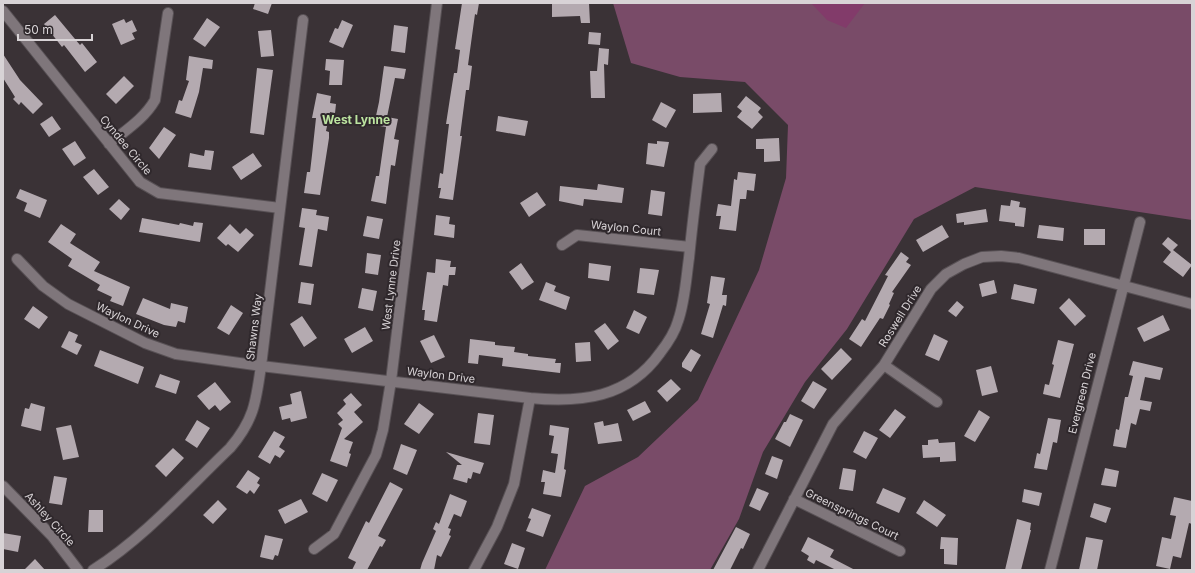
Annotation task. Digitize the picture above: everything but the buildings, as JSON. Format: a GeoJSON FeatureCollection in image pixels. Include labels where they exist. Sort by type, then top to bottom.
{"type":"FeatureCollection","features":[{"type":"Feature","properties":{"kind":"street","name":"West Lynne Drive"},"geometry":{"type":"LineString","coordinates":[[314,549],[334,534],[376,455],[383,430],[391,381],[437,3]]}},
{"type":"Feature","properties":{"kind":"street","name":"Cyndee Circle"},"geometry":{"type":"LineString","coordinates":[[3,11],[8,20],[140,182],[158,193],[280,208]]}},
{"type":"Feature","properties":{"kind":"street"},"geometry":{"type":"LineString","coordinates":[[109,144],[138,121],[149,110],[155,100],[168,12]]}},
{"type":"Feature","properties":{"kind":"street","name":"Shawns Way"},"geometry":{"type":"LineString","coordinates":[[93,570],[115,556],[136,539],[230,448],[244,432],[257,397],[303,20]]}},
{"type":"Feature","properties":{"kind":"street","name":"Waylon Drive"},"geometry":{"type":"LineString","coordinates":[[17,259],[43,286],[68,304],[145,343],[176,354],[261,366],[530,398],[558,400],[589,398],[612,392],[633,381],[651,367],[665,346],[678,322],[684,297],[700,164],[712,149]]}},
{"type":"Feature","properties":{"kind":"street","name":"Evergreen Drive"},"geometry":{"type":"LineString","coordinates":[[1050,570],[1122,286],[1140,222]]}},
{"type":"Feature","properties":{"kind":"street","name":"Waylon Court"},"geometry":{"type":"LineString","coordinates":[[562,245],[577,235],[690,247]]}},
{"type":"Feature","properties":{"kind":"street","name":"Roswell Drive"},"geometry":{"type":"LineString","coordinates":[[758,570],[833,424],[884,365],[931,289],[946,274],[964,264],[982,257],[1001,256],[1019,258],[1192,304]]}},
{"type":"Feature","properties":{"kind":"street"},"geometry":{"type":"LineString","coordinates":[[884,365],[937,402]]}},
{"type":"Feature","properties":{"kind":"street"},"geometry":{"type":"LineString","coordinates":[[474,570],[497,527],[514,484],[530,398]]}},
{"type":"Feature","properties":{"kind":"street","name":"Ashley Circle"},"geometry":{"type":"LineString","coordinates":[[3,486],[52,536],[78,570]]}},
{"type":"Feature","properties":{"kind":"street","name":"Greensprings Court"},"geometry":{"type":"LineString","coordinates":[[794,499],[900,551]]}},
{"type":"Feature","properties":{"kind":"shaded area"},"geometry":{"type":"Polygon","coordinates":[[[613,3],[1192,3],[1192,220],[975,187],[914,219],[847,329],[805,382],[763,452],[739,519],[710,570],[545,570],[585,486],[638,457],[698,400],[759,270],[786,178],[788,125],[745,82],[680,77],[631,63],[613,3]]]}},
{"type":"Feature","properties":{"kind":"shaded area"},"geometry":{"type":"Polygon","coordinates":[[[811,3],[865,3],[846,28],[827,20],[811,3]]]}},
{"type":"Feature","properties":{"kind":"district","name":"West Lynne"},"geometry":{"type":"Point","coordinates":[356,120]}}]}
